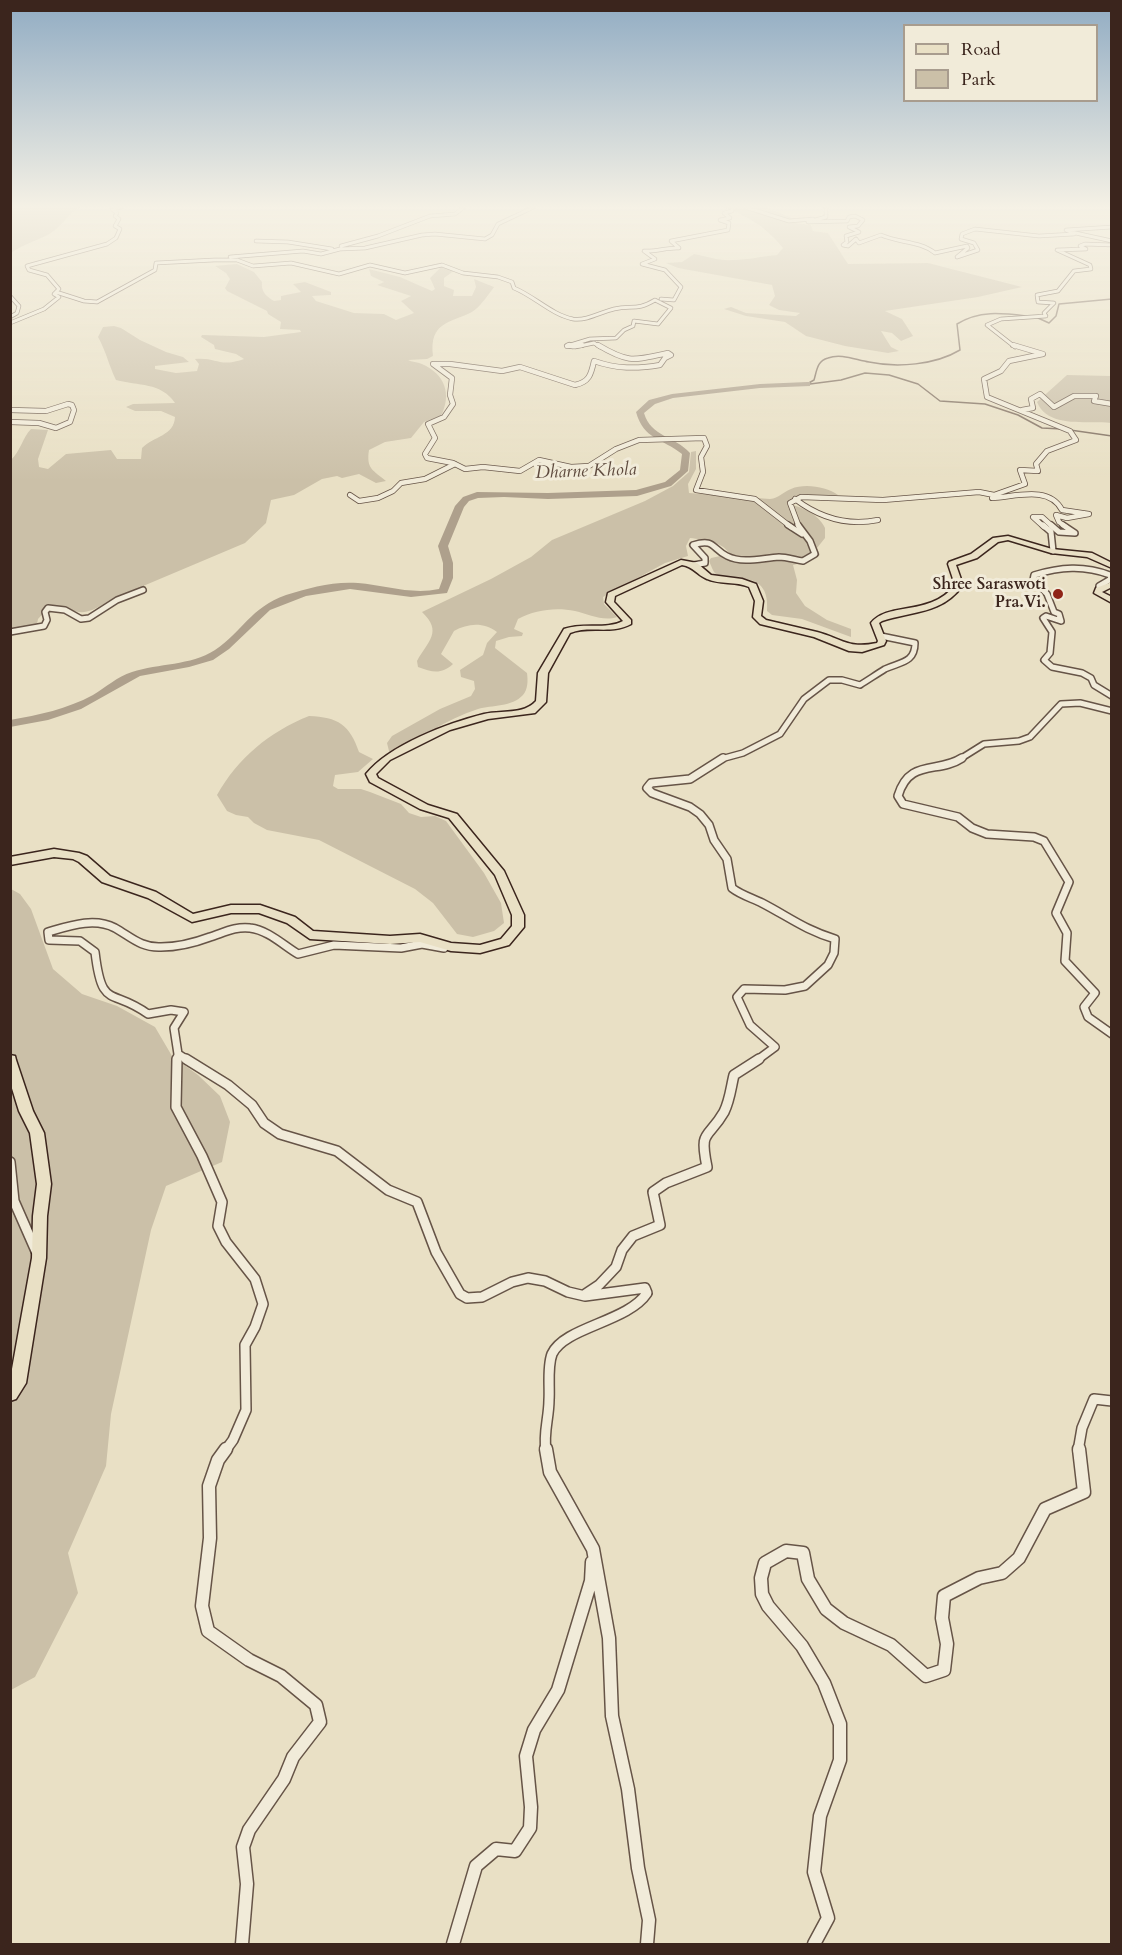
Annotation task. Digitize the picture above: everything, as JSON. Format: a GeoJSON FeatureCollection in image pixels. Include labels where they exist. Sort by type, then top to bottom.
{"type":"FeatureCollection","features":[{"type":"Feature","properties":{"kind":"main road"},"geometry":{"type":"LineString","coordinates":[[10,861],[54,853],[75,856],[83,859],[106,879],[152,895],[192,918],[231,909],[260,909],[291,920],[310,935],[390,940],[420,938],[451,947],[480,949],[505,942],[518,927],[518,915],[500,874],[453,816],[424,807],[374,780],[371,774],[387,758],[447,728],[487,716],[532,711],[541,702],[543,673],[567,631],[573,627],[613,628],[628,622],[627,617],[610,602],[611,595],[675,563],[694,565],[709,577],[742,581],[753,586],[759,601],[757,617],[769,625],[818,635],[849,648],[862,649],[880,645],[881,636],[877,630],[876,621],[883,617],[927,609],[938,604],[958,588],[960,582],[952,564],[975,556],[996,540],[1015,540],[1053,551],[1080,553],[1112,566]]}},
{"type":"Feature","properties":{"kind":"main road"},"geometry":{"type":"LineString","coordinates":[[1112,584],[1099,590],[1100,595],[1112,601]]}},
{"type":"Feature","properties":{"kind":"main road"},"geometry":{"type":"LineString","coordinates":[[10,1060],[26,1111],[37,1133],[44,1184],[40,1216],[39,1258],[18,1383],[10,1393]]}},
{"type":"Feature","properties":{"kind":"street"},"geometry":{"type":"LineString","coordinates":[[10,317],[17,312],[19,306],[13,298]]}},
{"type":"Feature","properties":{"kind":"street"},"geometry":{"type":"LineString","coordinates":[[10,323],[53,305],[58,298]]}},
{"type":"Feature","properties":{"kind":"street"},"geometry":{"type":"LineString","coordinates":[[75,298],[97,302],[104,298]]}},
{"type":"Feature","properties":{"kind":"street"},"geometry":{"type":"LineString","coordinates":[[535,298],[559,314],[574,319],[597,316],[615,309],[641,308],[655,300],[675,298]]}},
{"type":"Feature","properties":{"kind":"street"},"geometry":{"type":"LineString","coordinates":[[802,534],[791,510],[790,502],[795,499],[822,496],[859,501],[974,494],[994,495],[1025,484],[1020,470],[1038,471],[1036,464],[1047,451],[1076,440],[1070,431],[1048,426],[1022,411],[987,397],[984,379],[1001,371],[1009,362],[1043,354],[1016,348],[987,325],[1001,319],[1046,316],[1044,313],[1054,303],[1038,302],[1037,298]]}},
{"type":"Feature","properties":{"kind":"street"},"geometry":{"type":"LineString","coordinates":[[655,300],[671,308],[658,324],[634,321],[633,326],[624,330],[616,338],[590,339],[567,346],[594,343],[608,353],[636,360],[650,359],[665,352],[671,353],[656,366],[614,368],[594,361],[590,376],[584,383],[574,386],[558,382],[520,366],[503,371],[433,364],[452,378],[450,395],[453,404],[444,417],[428,424],[435,438],[425,454],[432,459],[470,470],[483,467],[520,471],[539,460],[571,467],[589,466],[616,449],[639,440],[677,440],[699,436],[704,438],[707,446],[701,457],[703,472],[696,490],[737,494],[755,499],[813,544],[815,554],[803,561],[781,557],[753,561],[726,556],[716,546],[704,542],[693,545],[705,558],[705,563],[694,565]]}},
{"type":"Feature","properties":{"kind":"street"},"geometry":{"type":"LineString","coordinates":[[1022,411],[1033,408],[1031,399],[1040,394],[1054,407],[1059,407],[1071,397],[1089,395],[1096,396],[1094,401],[1098,403],[1112,404]]}},
{"type":"Feature","properties":{"kind":"street"},"geometry":{"type":"LineString","coordinates":[[10,410],[46,411],[68,404],[72,405],[74,410],[70,422],[56,428],[39,423],[10,422]]}},
{"type":"Feature","properties":{"kind":"street"},"geometry":{"type":"LineString","coordinates":[[350,495],[359,501],[378,498],[393,491],[400,483],[425,479],[455,464]]}},
{"type":"Feature","properties":{"kind":"street"},"geometry":{"type":"LineString","coordinates":[[974,494],[1000,499],[1033,493],[1049,497],[1061,505],[1062,510],[1089,514],[1067,518],[1056,515],[1059,522],[1076,533],[1059,532],[1042,517],[1033,517],[1051,532],[1053,551]]}},
{"type":"Feature","properties":{"kind":"street"},"geometry":{"type":"LineString","coordinates":[[795,499],[838,522],[857,524],[878,520]]}},
{"type":"Feature","properties":{"kind":"street"},"geometry":{"type":"LineString","coordinates":[[1099,590],[1100,586],[1111,579],[1110,574],[1082,567],[1045,572],[1034,575],[1033,580],[1047,592],[1054,612],[1059,614],[1061,621],[1046,616],[1043,618],[1052,632],[1050,653],[1044,660],[1052,667],[1082,673],[1090,678],[1094,685],[1112,696]]}},
{"type":"Feature","properties":{"kind":"street"},"geometry":{"type":"LineString","coordinates":[[10,632],[44,626],[47,620],[45,612],[48,608],[65,610],[81,619],[89,618],[117,600],[143,590]]}},
{"type":"Feature","properties":{"kind":"street"},"geometry":{"type":"LineString","coordinates":[[582,1296],[599,1285],[616,1266],[622,1250],[633,1236],[660,1225],[661,1218],[653,1205],[653,1192],[663,1182],[700,1172],[706,1167],[702,1142],[728,1104],[734,1075],[762,1059],[775,1047],[774,1043],[753,1028],[740,1008],[737,997],[744,989],[785,990],[805,986],[828,965],[834,953],[835,939],[811,932],[774,909],[732,888],[727,858],[714,840],[709,825],[700,814],[690,807],[652,793],[647,788],[651,783],[690,779],[726,756],[743,753],[780,734],[804,699],[829,680],[842,680],[860,685],[886,669],[906,662],[915,652],[915,643],[881,636]]}},
{"type":"Feature","properties":{"kind":"street"},"geometry":{"type":"LineString","coordinates":[[1112,711],[1090,705],[1062,703],[1044,727],[1031,737],[1020,741],[982,745],[950,765],[925,767],[910,776],[900,786],[898,796],[903,804],[958,816],[972,828],[987,834],[1034,837],[1044,841],[1069,882],[1056,908],[1056,920],[1067,933],[1065,961],[1095,993],[1084,1007],[1088,1017],[1112,1034]]}},
{"type":"Feature","properties":{"kind":"street"},"geometry":{"type":"LineString","coordinates":[[242,1944],[247,1884],[243,1846],[249,1830],[278,1789],[293,1758],[320,1722],[316,1705],[281,1676],[249,1660],[208,1631],[202,1606],[210,1538],[209,1486],[218,1460],[233,1440],[246,1410],[245,1344],[255,1327],[263,1304],[255,1278],[226,1242],[218,1226],[222,1202],[202,1156],[176,1107],[175,1082],[178,1054],[174,1028],[184,1012],[171,1010],[148,1014],[137,1005],[111,998],[99,982],[95,952],[80,941],[49,940],[48,932],[63,927],[95,923],[113,927],[131,939],[150,947],[174,945],[208,938],[230,929],[251,927],[268,933],[298,954],[334,945],[401,948],[422,944],[447,949],[451,947]]}},
{"type":"Feature","properties":{"kind":"street"},"geometry":{"type":"LineString","coordinates":[[178,1054],[228,1085],[252,1105],[264,1123],[280,1134],[338,1151],[388,1190],[417,1203],[436,1252],[460,1294],[466,1298],[472,1299],[499,1290],[518,1279],[538,1277],[550,1285],[582,1296],[608,1294],[633,1287],[645,1288],[648,1293],[631,1308],[559,1343],[550,1356],[549,1407],[544,1436],[550,1472],[593,1549],[609,1638],[612,1716],[628,1789],[638,1868],[649,1920],[647,1944]]}},
{"type":"Feature","properties":{"kind":"street"},"geometry":{"type":"LineString","coordinates":[[10,1162],[14,1201],[39,1258]]}},
{"type":"Feature","properties":{"kind":"street"},"geometry":{"type":"LineString","coordinates":[[814,1944],[828,1918],[814,1872],[820,1816],[840,1760],[840,1724],[824,1683],[813,1664],[802,1646],[768,1606],[762,1594],[761,1578],[765,1563],[786,1551],[804,1553],[804,1563],[814,1592],[833,1616],[892,1645],[926,1676],[944,1670],[948,1644],[942,1618],[944,1596],[979,1578],[1002,1573],[1019,1558],[1045,1509],[1084,1492],[1083,1470],[1079,1458],[1080,1437],[1086,1415],[1094,1399],[1112,1401]]}},
{"type":"Feature","properties":{"kind":"street"},"geometry":{"type":"LineString","coordinates":[[453,1944],[476,1866],[496,1849],[515,1851],[530,1828],[531,1807],[526,1756],[534,1730],[558,1690],[591,1581],[593,1549]]}},
{"type":"Feature","properties":{"kind":"green space"},"geometry":{"type":"Polygon","coordinates":[[[241,298],[271,298],[274,301],[281,298],[314,298],[316,301],[354,313],[384,314],[396,320],[414,313],[401,301],[407,298],[486,298],[472,312],[443,325],[438,330],[434,336],[433,356],[427,359],[408,360],[422,364],[436,373],[444,386],[446,400],[441,416],[424,422],[411,438],[385,442],[369,450],[370,465],[386,481],[376,483],[359,474],[322,479],[294,495],[271,500],[266,523],[245,543],[110,600],[90,611],[78,612],[48,608],[38,619],[37,624],[11,629],[10,461],[31,429],[48,430],[38,459],[39,467],[48,469],[66,454],[111,450],[117,459],[141,459],[142,448],[167,432],[174,423],[175,417],[161,411],[135,411],[126,407],[133,404],[175,403],[163,391],[156,388],[116,380],[98,337],[103,327],[121,328],[140,340],[183,357],[189,362],[155,366],[155,369],[176,373],[197,371],[199,364],[195,359],[229,363],[244,359],[236,354],[215,349],[214,345],[201,337],[202,335],[264,337],[301,332],[300,330],[280,329],[281,322],[267,311],[241,298]]]}},
{"type":"Feature","properties":{"kind":"green space"},"geometry":{"type":"Polygon","coordinates":[[[774,298],[970,298],[885,311],[902,319],[913,336],[901,341],[892,333],[881,331],[891,347],[899,351],[888,353],[845,346],[806,336],[785,322],[746,316],[724,309],[731,307],[746,313],[796,316],[800,313],[779,310],[769,305],[774,298]]]}},
{"type":"Feature","properties":{"kind":"green space"},"geometry":{"type":"Polygon","coordinates":[[[1067,375],[1111,376],[1111,423],[1069,422],[1059,420],[1042,411],[1037,402],[1067,375]]]}},
{"type":"Feature","properties":{"kind":"green space"},"geometry":{"type":"Polygon","coordinates":[[[696,451],[696,469],[688,484],[689,493],[770,499],[797,487],[809,486],[822,488],[838,495],[804,495],[792,499],[787,504],[808,511],[818,518],[825,528],[825,538],[817,548],[820,555],[809,561],[793,565],[797,580],[796,593],[805,606],[827,620],[851,629],[851,637],[802,619],[772,615],[767,611],[766,594],[759,584],[747,579],[721,577],[714,572],[709,561],[711,558],[730,554],[722,546],[690,538],[686,546],[688,556],[665,563],[603,597],[604,604],[617,617],[601,618],[575,611],[553,609],[538,611],[518,619],[514,629],[523,633],[522,636],[496,641],[495,648],[527,673],[527,685],[523,695],[508,704],[478,709],[455,718],[390,755],[387,743],[392,736],[440,709],[471,696],[475,689],[474,681],[461,677],[460,670],[483,655],[487,643],[497,632],[487,626],[476,625],[465,626],[454,631],[441,654],[453,664],[436,672],[428,670],[418,667],[417,661],[433,631],[432,625],[422,612],[531,557],[552,540],[645,501],[673,486],[689,472],[691,452],[696,451]]]}},
{"type":"Feature","properties":{"kind":"green space"},"geometry":{"type":"Polygon","coordinates":[[[309,716],[328,718],[342,724],[351,735],[359,752],[373,759],[358,772],[335,775],[333,786],[338,789],[361,789],[401,804],[409,813],[421,817],[435,816],[446,821],[484,873],[501,903],[504,923],[494,931],[473,937],[457,934],[433,903],[415,889],[319,840],[267,830],[248,817],[227,811],[217,795],[235,769],[268,738],[294,722],[309,716]]]}},
{"type":"Feature","properties":{"kind":"green space"},"geometry":{"type":"Polygon","coordinates":[[[11,889],[20,894],[31,909],[53,969],[82,994],[117,1006],[155,1027],[172,1056],[198,1075],[220,1096],[230,1122],[222,1162],[166,1186],[151,1230],[111,1414],[106,1466],[68,1553],[78,1593],[35,1677],[11,1690],[11,889]]]}},
{"type":"Feature","properties":{"kind":"waterway","name":"Dharne Khola"},"geometry":{"type":"LineString","coordinates":[[1038,318],[1049,323],[1056,316],[1059,304],[1112,299]]}},
{"type":"Feature","properties":{"kind":"waterway","name":"Dharne Khola"},"geometry":{"type":"LineString","coordinates":[[807,384],[814,380],[817,369],[824,359],[843,357],[892,365],[928,362],[960,350],[957,324],[965,320],[974,316],[991,314],[1027,316]]}},
{"type":"Feature","properties":{"kind":"waterway"},"geometry":{"type":"LineString","coordinates":[[810,384],[841,380],[865,373],[889,375],[918,384],[940,401],[985,404],[1018,415],[1042,428],[1062,429]]}},
{"type":"Feature","properties":{"kind":"waterway","name":"Dharne Khola"},"geometry":{"type":"LineString","coordinates":[[10,724],[66,711],[97,697],[136,674],[189,664],[209,657],[225,647],[266,608],[302,593],[342,586],[369,587],[411,594],[443,591],[448,578],[448,563],[443,546],[460,506],[466,499],[477,495],[504,494],[548,496],[637,493],[668,484],[684,471],[686,453],[647,428],[640,412],[652,402],[672,396],[760,386],[807,384]]}},
{"type":"Feature","properties":{"kind":"waterway"},"geometry":{"type":"LineString","coordinates":[[1070,430],[1112,436]]}},
{"type":"Feature","properties":{"kind":"place","name":"Shree Saraswoti Pra.Vi."},"geometry":{"type":"Point","coordinates":[1058,594]}}]}
